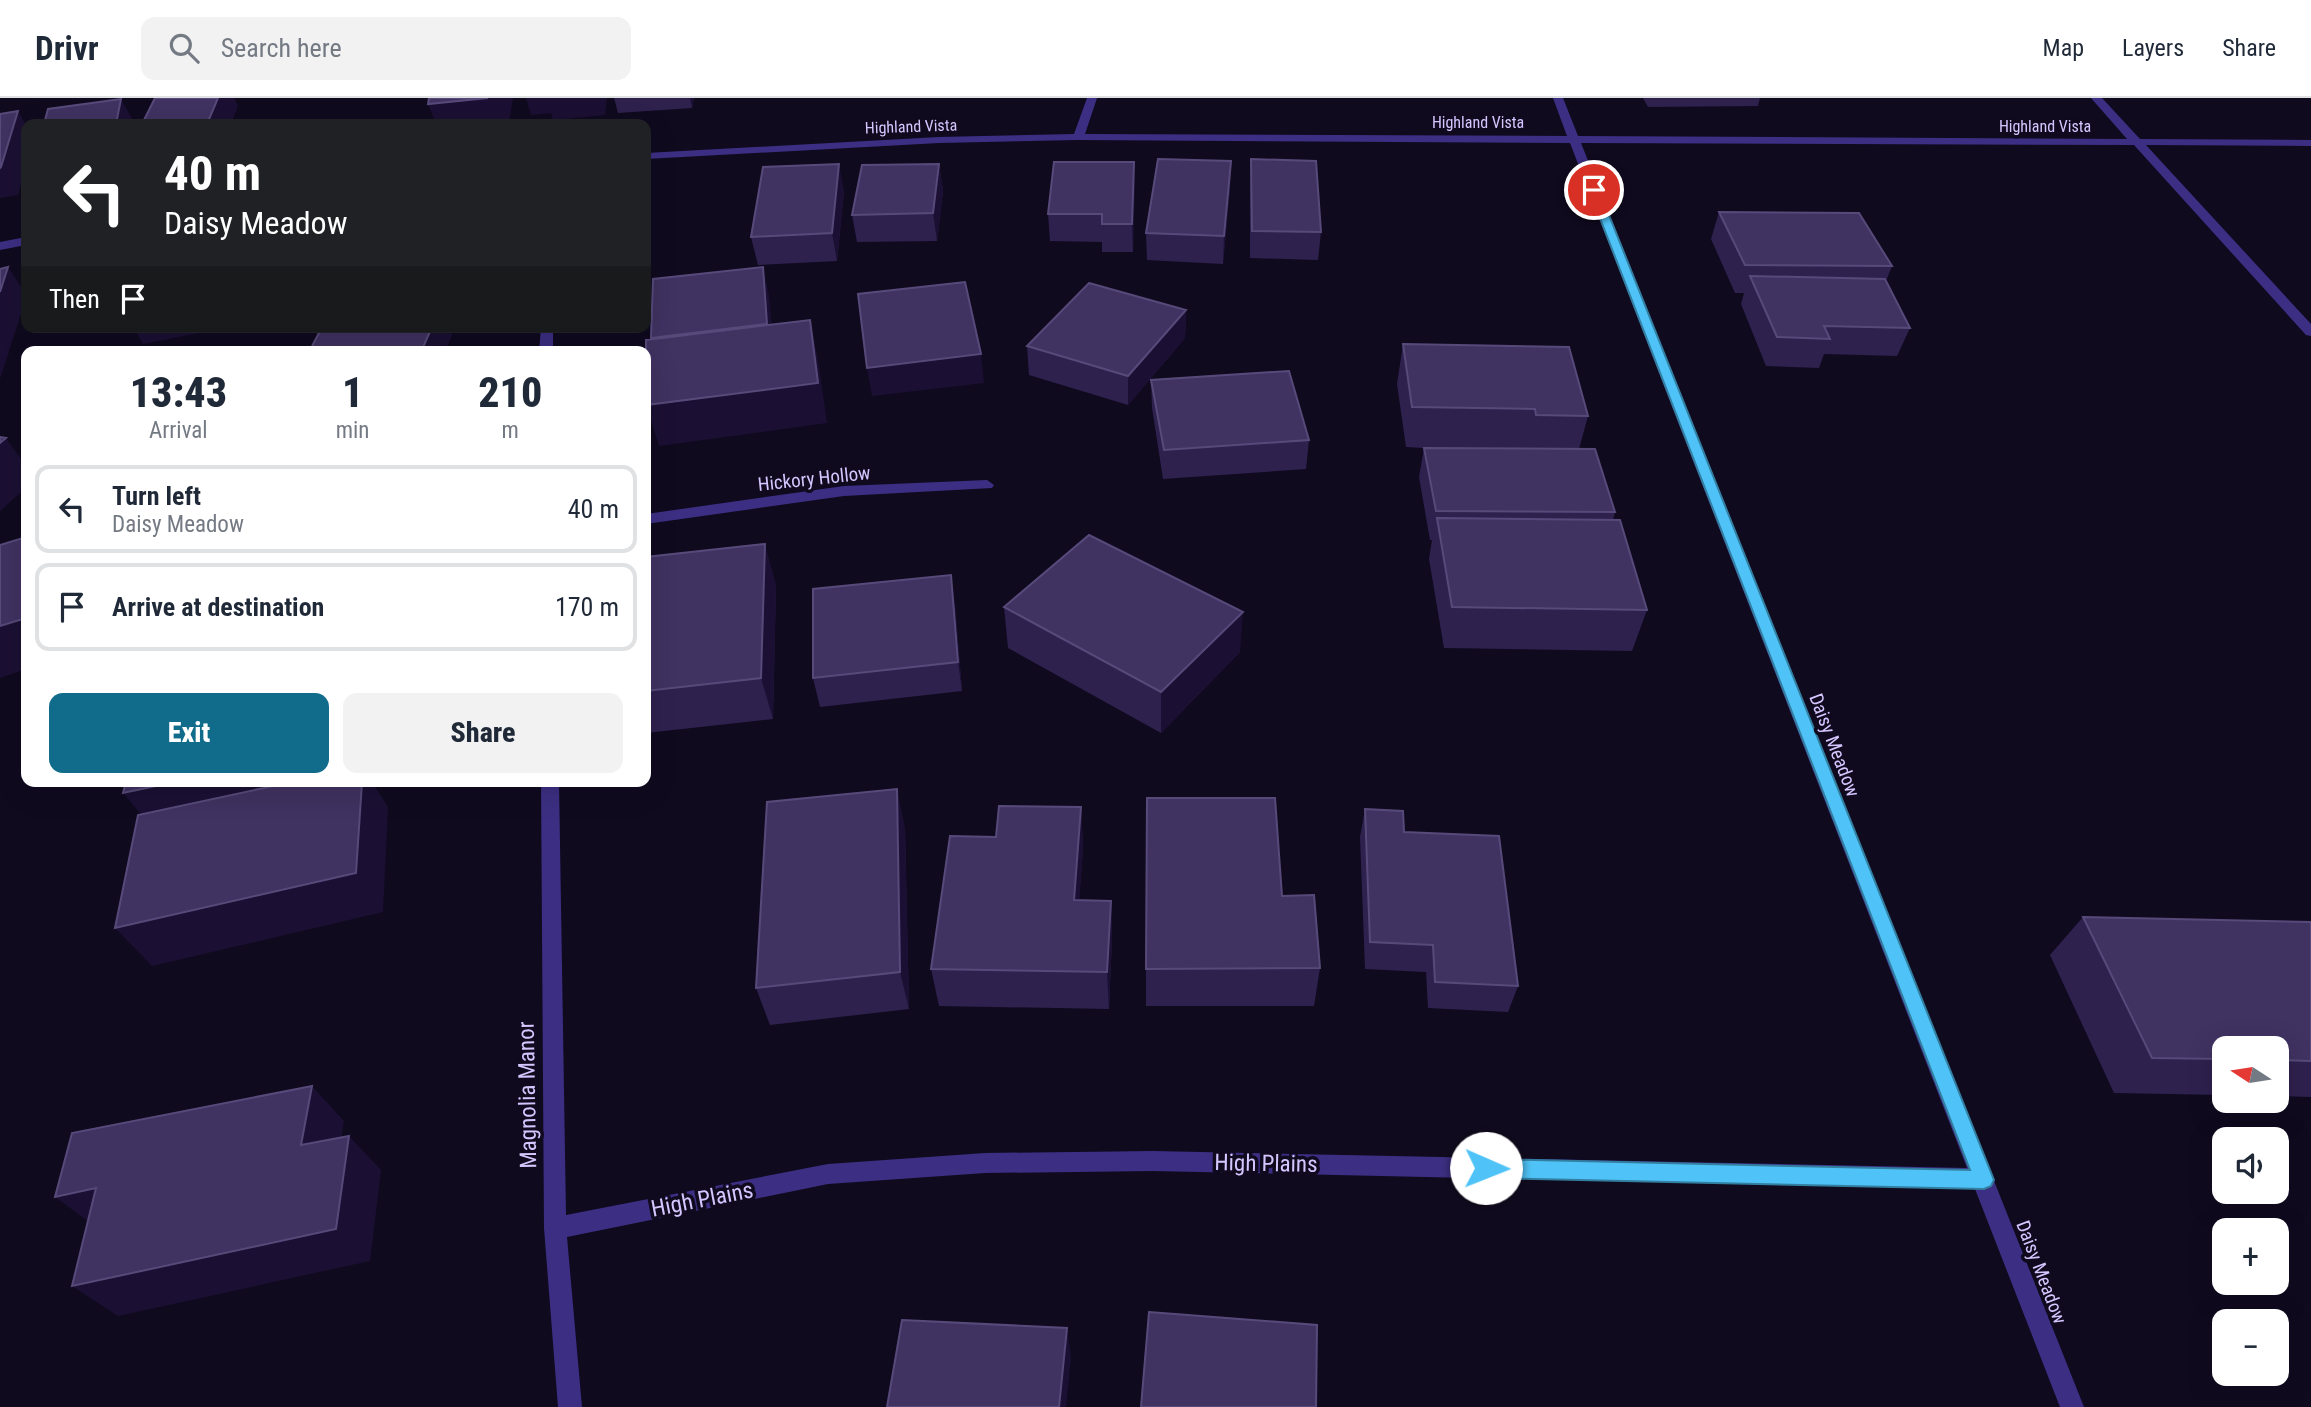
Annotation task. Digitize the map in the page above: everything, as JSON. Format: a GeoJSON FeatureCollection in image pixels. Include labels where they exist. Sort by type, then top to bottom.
{"type":"FeatureCollection","features":[{"type":"Feature","properties":{"kind":"street"},"geometry":{"type":"LineString","coordinates":[[1078,137],[1092,98]]}},
{"type":"Feature","properties":{"kind":"street","name":"Daisy Meadow"},"geometry":{"type":"LineString","coordinates":[[1558,98],[2072,1407]]}},
{"type":"Feature","properties":{"kind":"street"},"geometry":{"type":"LineString","coordinates":[[2096,98],[2311,331]]}},
{"type":"Feature","properties":{"kind":"street","name":"Highland Vista"},"geometry":{"type":"LineString","coordinates":[[651,156],[925,141],[1078,137],[2311,142]]}},
{"type":"Feature","properties":{"kind":"street"},"geometry":{"type":"LineString","coordinates":[[0,246],[21,242]]}},
{"type":"Feature","properties":{"kind":"street","name":"Hickory Hollow"},"geometry":{"type":"LineString","coordinates":[[651,518],[844,491],[986,485]]}},
{"type":"Feature","properties":{"kind":"street","name":"Magnolia Manor"},"geometry":{"type":"LineString","coordinates":[[550,787],[555,1228],[570,1407]]}},
{"type":"Feature","properties":{"kind":"street","name":"High Plains"},"geometry":{"type":"LineString","coordinates":[[555,1228],[828,1174],[985,1163],[1153,1161],[1984,1180]]}},
{"type":"Feature","properties":{"kind":"building"},"geometry":{"type":"Polygon","coordinates":[[[155,98],[218,98],[209,119],[144,119],[155,98]]]}},
{"type":"Feature","properties":{"kind":"building"},"geometry":{"type":"Polygon","coordinates":[[[429,98],[488,98],[428,104],[429,98]]]}},
{"type":"Feature","properties":{"kind":"building"},"geometry":{"type":"Polygon","coordinates":[[[121,99],[117,119],[45,119],[48,109],[121,99]]]}},
{"type":"Feature","properties":{"kind":"building"},"geometry":{"type":"Polygon","coordinates":[[[18,111],[1,167],[0,168],[0,114],[18,111]]]}},
{"type":"Feature","properties":{"kind":"building"},"geometry":{"type":"Polygon","coordinates":[[[1158,159],[1231,161],[1224,236],[1146,233],[1158,159]]]}},
{"type":"Feature","properties":{"kind":"building"},"geometry":{"type":"Polygon","coordinates":[[[1251,159],[1316,161],[1321,232],[1252,231],[1251,159]]]}},
{"type":"Feature","properties":{"kind":"building"},"geometry":{"type":"Polygon","coordinates":[[[1054,162],[1134,162],[1132,224],[1102,224],[1102,214],[1048,214],[1054,162]]]}},
{"type":"Feature","properties":{"kind":"building"},"geometry":{"type":"Polygon","coordinates":[[[839,164],[832,233],[751,237],[763,167],[839,164]]]}},
{"type":"Feature","properties":{"kind":"building"},"geometry":{"type":"Polygon","coordinates":[[[939,164],[933,213],[852,215],[862,165],[939,164]]]}},
{"type":"Feature","properties":{"kind":"building"},"geometry":{"type":"Polygon","coordinates":[[[1719,212],[1859,213],[1892,266],[1745,265],[1719,212]]]}},
{"type":"Feature","properties":{"kind":"building"},"geometry":{"type":"Polygon","coordinates":[[[8,267],[0,292],[0,269],[8,267]]]}},
{"type":"Feature","properties":{"kind":"building"},"geometry":{"type":"Polygon","coordinates":[[[763,267],[767,324],[651,338],[653,279],[763,267]]]}},
{"type":"Feature","properties":{"kind":"building"},"geometry":{"type":"Polygon","coordinates":[[[1750,276],[1885,279],[1910,328],[1824,326],[1830,339],[1777,337],[1750,276]]]}},
{"type":"Feature","properties":{"kind":"building"},"geometry":{"type":"Polygon","coordinates":[[[965,282],[981,354],[867,368],[858,294],[965,282]]]}},
{"type":"Feature","properties":{"kind":"building"},"geometry":{"type":"Polygon","coordinates":[[[1089,283],[1186,310],[1128,376],[1027,346],[1089,283]]]}},
{"type":"Feature","properties":{"kind":"building"},"geometry":{"type":"Polygon","coordinates":[[[810,320],[818,383],[651,404],[651,346],[646,346],[646,340],[810,320]]]}},
{"type":"Feature","properties":{"kind":"building"},"geometry":{"type":"Polygon","coordinates":[[[319,333],[429,333],[424,346],[312,346],[319,333]]]}},
{"type":"Feature","properties":{"kind":"building"},"geometry":{"type":"Polygon","coordinates":[[[1403,344],[1569,347],[1588,416],[1536,415],[1535,409],[1412,407],[1403,344]]]}},
{"type":"Feature","properties":{"kind":"building"},"geometry":{"type":"Polygon","coordinates":[[[1289,371],[1309,440],[1164,450],[1151,380],[1289,371]]]}},
{"type":"Feature","properties":{"kind":"building"},"geometry":{"type":"Polygon","coordinates":[[[1424,448],[1595,449],[1615,512],[1436,511],[1424,448]]]}},
{"type":"Feature","properties":{"kind":"building"},"geometry":{"type":"Polygon","coordinates":[[[1437,518],[1620,520],[1647,610],[1452,607],[1437,518]]]}},
{"type":"Feature","properties":{"kind":"building"},"geometry":{"type":"Polygon","coordinates":[[[1089,535],[1243,612],[1161,692],[1004,607],[1089,535]]]}},
{"type":"Feature","properties":{"kind":"building"},"geometry":{"type":"Polygon","coordinates":[[[21,539],[21,620],[0,626],[0,545],[21,539]]]}},
{"type":"Feature","properties":{"kind":"building"},"geometry":{"type":"Polygon","coordinates":[[[765,544],[761,678],[651,690],[651,556],[765,544]]]}},
{"type":"Feature","properties":{"kind":"building"},"geometry":{"type":"Polygon","coordinates":[[[951,575],[958,662],[813,678],[813,589],[951,575]]]}},
{"type":"Feature","properties":{"kind":"building"},"geometry":{"type":"Polygon","coordinates":[[[125,787],[151,787],[123,793],[125,787]]]}},
{"type":"Feature","properties":{"kind":"building"},"geometry":{"type":"Polygon","coordinates":[[[269,787],[362,787],[356,873],[115,928],[138,815],[269,787]]]}},
{"type":"Feature","properties":{"kind":"building"},"geometry":{"type":"Polygon","coordinates":[[[897,789],[900,972],[756,988],[767,802],[897,789]]]}},
{"type":"Feature","properties":{"kind":"building"},"geometry":{"type":"Polygon","coordinates":[[[1147,798],[1275,798],[1282,896],[1314,895],[1320,968],[1146,969],[1147,798]]]}},
{"type":"Feature","properties":{"kind":"building"},"geometry":{"type":"Polygon","coordinates":[[[999,806],[1081,807],[1074,900],[1111,901],[1107,972],[931,969],[950,836],[996,837],[999,806]]]}},
{"type":"Feature","properties":{"kind":"building"},"geometry":{"type":"Polygon","coordinates":[[[1365,809],[1403,811],[1404,832],[1499,836],[1518,986],[1435,982],[1433,945],[1370,942],[1365,809]]]}},
{"type":"Feature","properties":{"kind":"building"},"geometry":{"type":"Polygon","coordinates":[[[2083,917],[2311,922],[2311,1061],[2289,1060],[2289,1036],[2212,1036],[2212,1059],[2152,1058],[2083,917]]]}},
{"type":"Feature","properties":{"kind":"building"},"geometry":{"type":"Polygon","coordinates":[[[312,1086],[301,1145],[349,1136],[336,1229],[72,1286],[96,1188],[55,1197],[72,1133],[312,1086]]]}},
{"type":"Feature","properties":{"kind":"building"},"geometry":{"type":"Polygon","coordinates":[[[1149,1312],[1317,1325],[1316,1407],[1141,1407],[1149,1312]]]}},
{"type":"Feature","properties":{"kind":"building"},"geometry":{"type":"Polygon","coordinates":[[[902,1320],[1067,1328],[1059,1407],[887,1407],[902,1320]]]}},
{"type":"Feature","properties":{"kind":"route"},"geometry":{"type":"LineString","coordinates":[[1486,1168],[1984,1180],[1594,190]]}}]}
